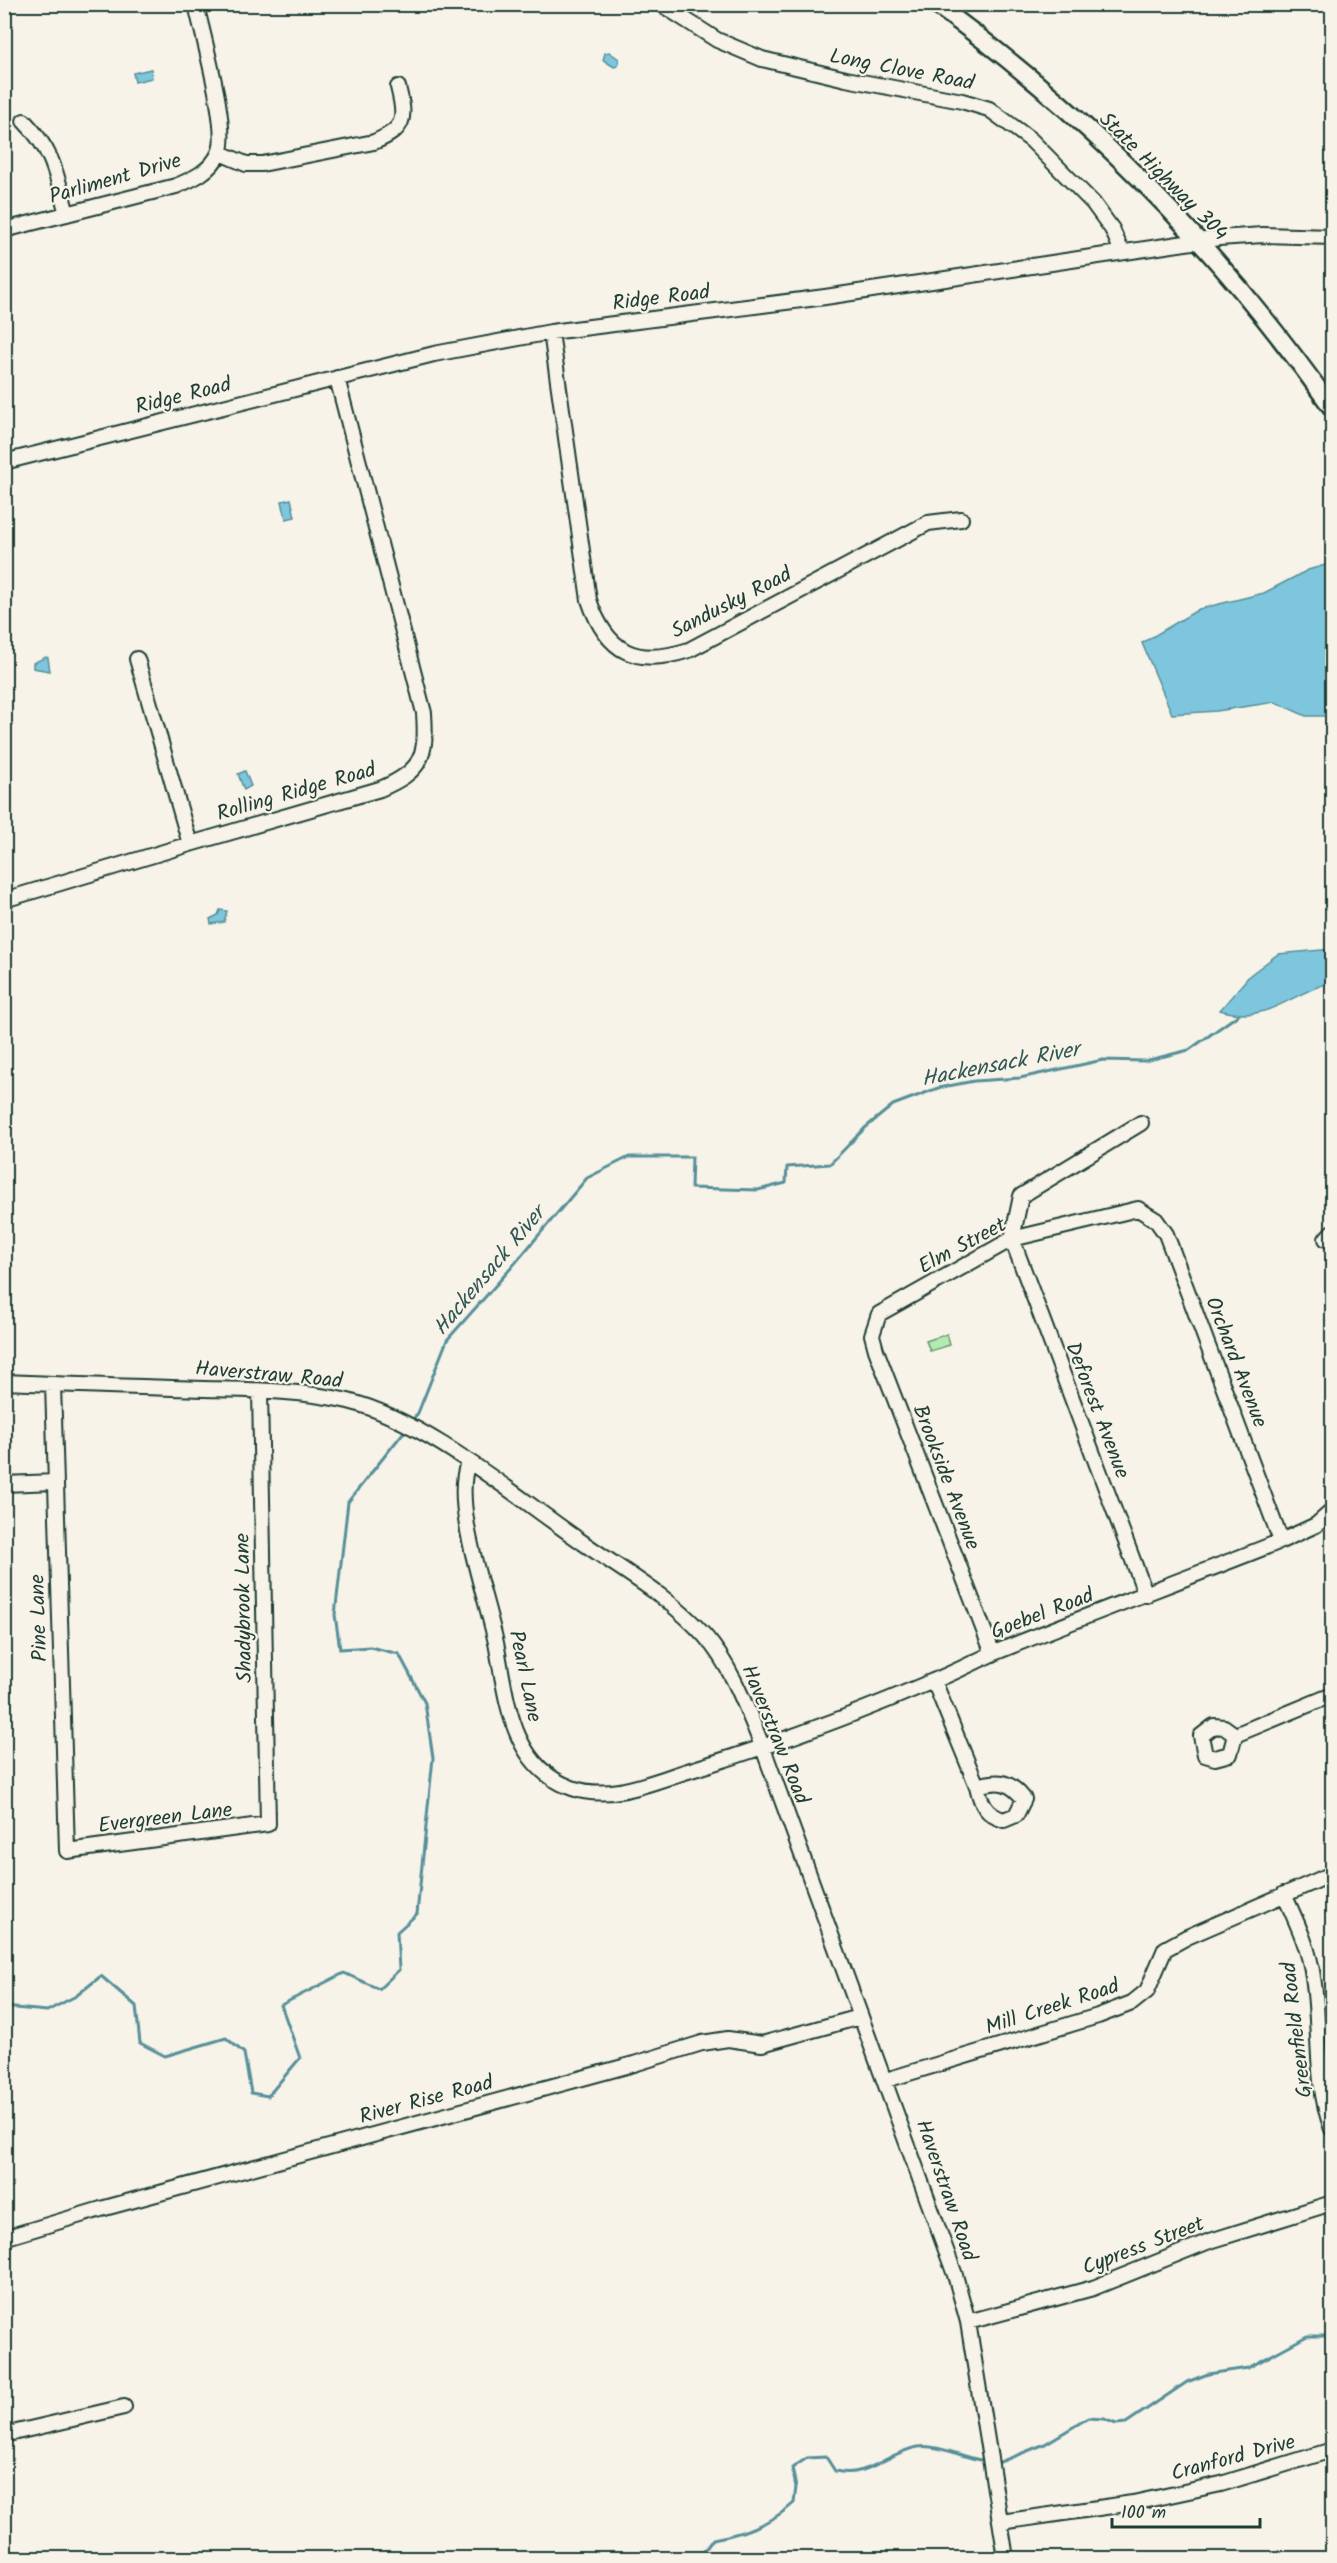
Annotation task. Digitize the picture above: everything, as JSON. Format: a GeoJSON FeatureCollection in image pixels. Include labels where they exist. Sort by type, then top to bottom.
{"type":"FeatureCollection","features":[{"type":"Feature","properties":{"kind":"main road","name":"State Highway 304"},"geometry":{"type":"LineString","coordinates":[[935,4],[1006,60],[1090,132],[1198,240],[1259,311],[1332,408]]}},
{"type":"Feature","properties":{"kind":"street"},"geometry":{"type":"LineString","coordinates":[[196,4],[223,130],[220,153],[246,164],[262,164],[374,142],[390,136],[399,128],[403,120],[403,105],[398,87]]}},
{"type":"Feature","properties":{"kind":"street","name":"Long Clove Road"},"geometry":{"type":"LineString","coordinates":[[661,4],[717,40],[762,59],[830,76],[962,100],[995,113],[1039,147],[1093,203],[1112,229],[1122,252]]}},
{"type":"Feature","properties":{"kind":"street"},"geometry":{"type":"LineString","coordinates":[[24,121],[40,138],[52,158],[67,214]]}},
{"type":"Feature","properties":{"kind":"street","name":"Parliment Drive"},"geometry":{"type":"LineString","coordinates":[[4,230],[194,179],[209,168],[220,153]]}},
{"type":"Feature","properties":{"kind":"street","name":"Ridge Road"},"geometry":{"type":"LineString","coordinates":[[4,462],[444,351],[552,332],[825,297],[1198,240],[1248,236],[1332,237]]}},
{"type":"Feature","properties":{"kind":"street","name":"Sandusky Road"},"geometry":{"type":"LineString","coordinates":[[552,332],[589,600],[596,621],[605,636],[639,657],[666,657],[689,650],[928,523],[943,519],[960,519]]}},
{"type":"Feature","properties":{"kind":"street","name":"Rolling Ridge Road"},"geometry":{"type":"LineString","coordinates":[[4,900],[381,789],[402,780],[420,762],[426,738],[424,713],[337,378]]}},
{"type":"Feature","properties":{"kind":"street"},"geometry":{"type":"LineString","coordinates":[[137,659],[190,844]]}},
{"type":"Feature","properties":{"kind":"street"},"geometry":{"type":"LineString","coordinates":[[1011,1239],[1021,1196],[1141,1123]]}},
{"type":"Feature","properties":{"kind":"street","name":"Elm Street"},"geometry":{"type":"LineString","coordinates":[[879,1314],[1011,1239],[1138,1209]]}},
{"type":"Feature","properties":{"kind":"street","name":"Orchard Avenue"},"geometry":{"type":"LineString","coordinates":[[1138,1209],[1156,1220],[1166,1234],[1281,1541]]}},
{"type":"Feature","properties":{"kind":"street","name":"Deforest Avenue"},"geometry":{"type":"LineString","coordinates":[[1011,1239],[1146,1595]]}},
{"type":"Feature","properties":{"kind":"street","name":"Brookside Avenue"},"geometry":{"type":"LineString","coordinates":[[879,1314],[872,1335],[876,1350],[993,1654]]}},
{"type":"Feature","properties":{"kind":"street","name":"Haverstraw Road"},"geometry":{"type":"LineString","coordinates":[[4,1382],[260,1391],[348,1401],[375,1410],[404,1423],[468,1463],[635,1577],[682,1614],[706,1638],[726,1666],[763,1748],[860,2017],[886,2080],[955,2276],[968,2322],[1006,2559]]}},
{"type":"Feature","properties":{"kind":"street","name":"Pine Lane"},"geometry":{"type":"LineString","coordinates":[[54,1384],[67,1851]]}},
{"type":"Feature","properties":{"kind":"street","name":"Shadybrook Lane"},"geometry":{"type":"LineString","coordinates":[[260,1391],[268,1824]]}},
{"type":"Feature","properties":{"kind":"street","name":"Pearl Lane"},"geometry":{"type":"LineString","coordinates":[[468,1463],[463,1476],[462,1494],[468,1530],[492,1616],[513,1723],[522,1748],[533,1762],[550,1776],[571,1788],[594,1792],[620,1791],[763,1748]]}},
{"type":"Feature","properties":{"kind":"street"},"geometry":{"type":"LineString","coordinates":[[4,1484],[55,1482]]}},
{"type":"Feature","properties":{"kind":"street","name":"Goebel Road"},"geometry":{"type":"LineString","coordinates":[[763,1748],[934,1681],[993,1654],[1281,1541],[1316,1525],[1332,1511]]}},
{"type":"Feature","properties":{"kind":"street"},"geometry":{"type":"LineString","coordinates":[[934,1681],[977,1786]]}},
{"type":"Feature","properties":{"kind":"street"},"geometry":{"type":"LineString","coordinates":[[1235,1735],[1332,1695]]}},
{"type":"Feature","properties":{"kind":"street","name":"Evergreen Lane"},"geometry":{"type":"LineString","coordinates":[[67,1851],[268,1824]]}},
{"type":"Feature","properties":{"kind":"street","name":"Mill Creek Road"},"geometry":{"type":"LineString","coordinates":[[886,2080],[1098,2016],[1132,2003],[1147,1991],[1165,1949],[1187,1937],[1332,1874]]}},
{"type":"Feature","properties":{"kind":"street","name":"Greenfield Road"},"geometry":{"type":"LineString","coordinates":[[1284,1894],[1306,1943],[1313,1977],[1322,2088],[1332,2129]]}},
{"type":"Feature","properties":{"kind":"street","name":"River Rise Road"},"geometry":{"type":"LineString","coordinates":[[4,2238],[101,2209],[702,2043],[728,2039],[762,2044],[860,2017]]}},
{"type":"Feature","properties":{"kind":"street","name":"Cypress Street"},"geometry":{"type":"LineString","coordinates":[[968,2322],[1093,2288],[1207,2242],[1332,2204]]}},
{"type":"Feature","properties":{"kind":"street"},"geometry":{"type":"LineString","coordinates":[[4,2435],[124,2407]]}},
{"type":"Feature","properties":{"kind":"street","name":"Cranford Drive"},"geometry":{"type":"LineString","coordinates":[[1001,2522],[1155,2499],[1221,2484],[1332,2450]]}},
{"type":"Feature","properties":{"kind":"green space"},"geometry":{"type":"Polygon","coordinates":[[[947,1334],[950,1345],[930,1351],[926,1341],[947,1334]]]}},
{"type":"Feature","properties":{"kind":"water"},"geometry":{"type":"Polygon","coordinates":[[[609,52],[619,59],[618,66],[614,67],[603,60],[605,53],[609,52]]]}},
{"type":"Feature","properties":{"kind":"water"},"geometry":{"type":"Polygon","coordinates":[[[151,69],[152,78],[135,82],[133,73],[151,69]]]}},
{"type":"Feature","properties":{"kind":"water"},"geometry":{"type":"Polygon","coordinates":[[[291,499],[295,517],[286,519],[282,501],[291,499]]]}},
{"type":"Feature","properties":{"kind":"water"},"geometry":{"type":"Polygon","coordinates":[[[1332,563],[1332,716],[1306,716],[1275,702],[1217,711],[1172,714],[1142,643],[1199,609],[1264,593],[1308,570],[1332,563]]]}},
{"type":"Feature","properties":{"kind":"water"},"geometry":{"type":"Polygon","coordinates":[[[46,657],[50,671],[33,668],[33,663],[46,657]]]}},
{"type":"Feature","properties":{"kind":"water"},"geometry":{"type":"Polygon","coordinates":[[[245,771],[251,786],[244,790],[238,774],[245,771]]]}},
{"type":"Feature","properties":{"kind":"water"},"geometry":{"type":"Polygon","coordinates":[[[220,910],[227,911],[224,922],[211,924],[210,919],[218,915],[220,910]]]}},
{"type":"Feature","properties":{"kind":"water"},"geometry":{"type":"Polygon","coordinates":[[[1332,949],[1332,982],[1266,1011],[1237,1014],[1220,1010],[1250,975],[1278,954],[1332,949]]]}},
{"type":"Feature","properties":{"kind":"waterway","name":"Hackensack River"},"geometry":{"type":"LineString","coordinates":[[411,1422],[418,1413],[447,1340],[587,1178],[629,1157],[692,1157],[691,1188],[758,1190],[786,1183],[787,1167],[830,1164],[865,1128],[893,1105],[938,1088],[974,1081],[1020,1078],[1103,1060],[1145,1061],[1189,1050],[1238,1015]]}},
{"type":"Feature","properties":{"kind":"waterway","name":"Hackensack River"},"geometry":{"type":"LineString","coordinates":[[4,2007],[47,2011],[76,1996],[101,1976],[136,2006],[140,2043],[165,2056],[226,2038],[244,2053],[251,2093],[268,2096],[300,2058],[281,2005],[344,1973],[379,1989],[399,1970],[397,1932],[417,1914],[433,1758],[425,1703],[399,1654],[370,1647],[340,1649],[335,1615],[348,1502],[407,1428]]}},
{"type":"Feature","properties":{"kind":"waterway"},"geometry":{"type":"LineString","coordinates":[[1000,2462],[1045,2444],[1088,2418],[1104,2419],[1116,2424],[1126,2423],[1187,2382],[1208,2374],[1248,2368],[1307,2336],[1325,2336],[1332,2333]]}},
{"type":"Feature","properties":{"kind":"waterway"},"geometry":{"type":"LineString","coordinates":[[699,2558],[713,2539],[756,2527],[794,2503],[796,2487],[792,2468],[807,2458],[826,2457],[835,2471],[847,2472],[868,2468],[918,2447],[941,2449],[981,2460]]}},
{"type":"Feature","properties":{"kind":"waterway"},"geometry":{"type":"LineString","coordinates":[[517,2558],[535,2552],[565,2558]]}}]}
